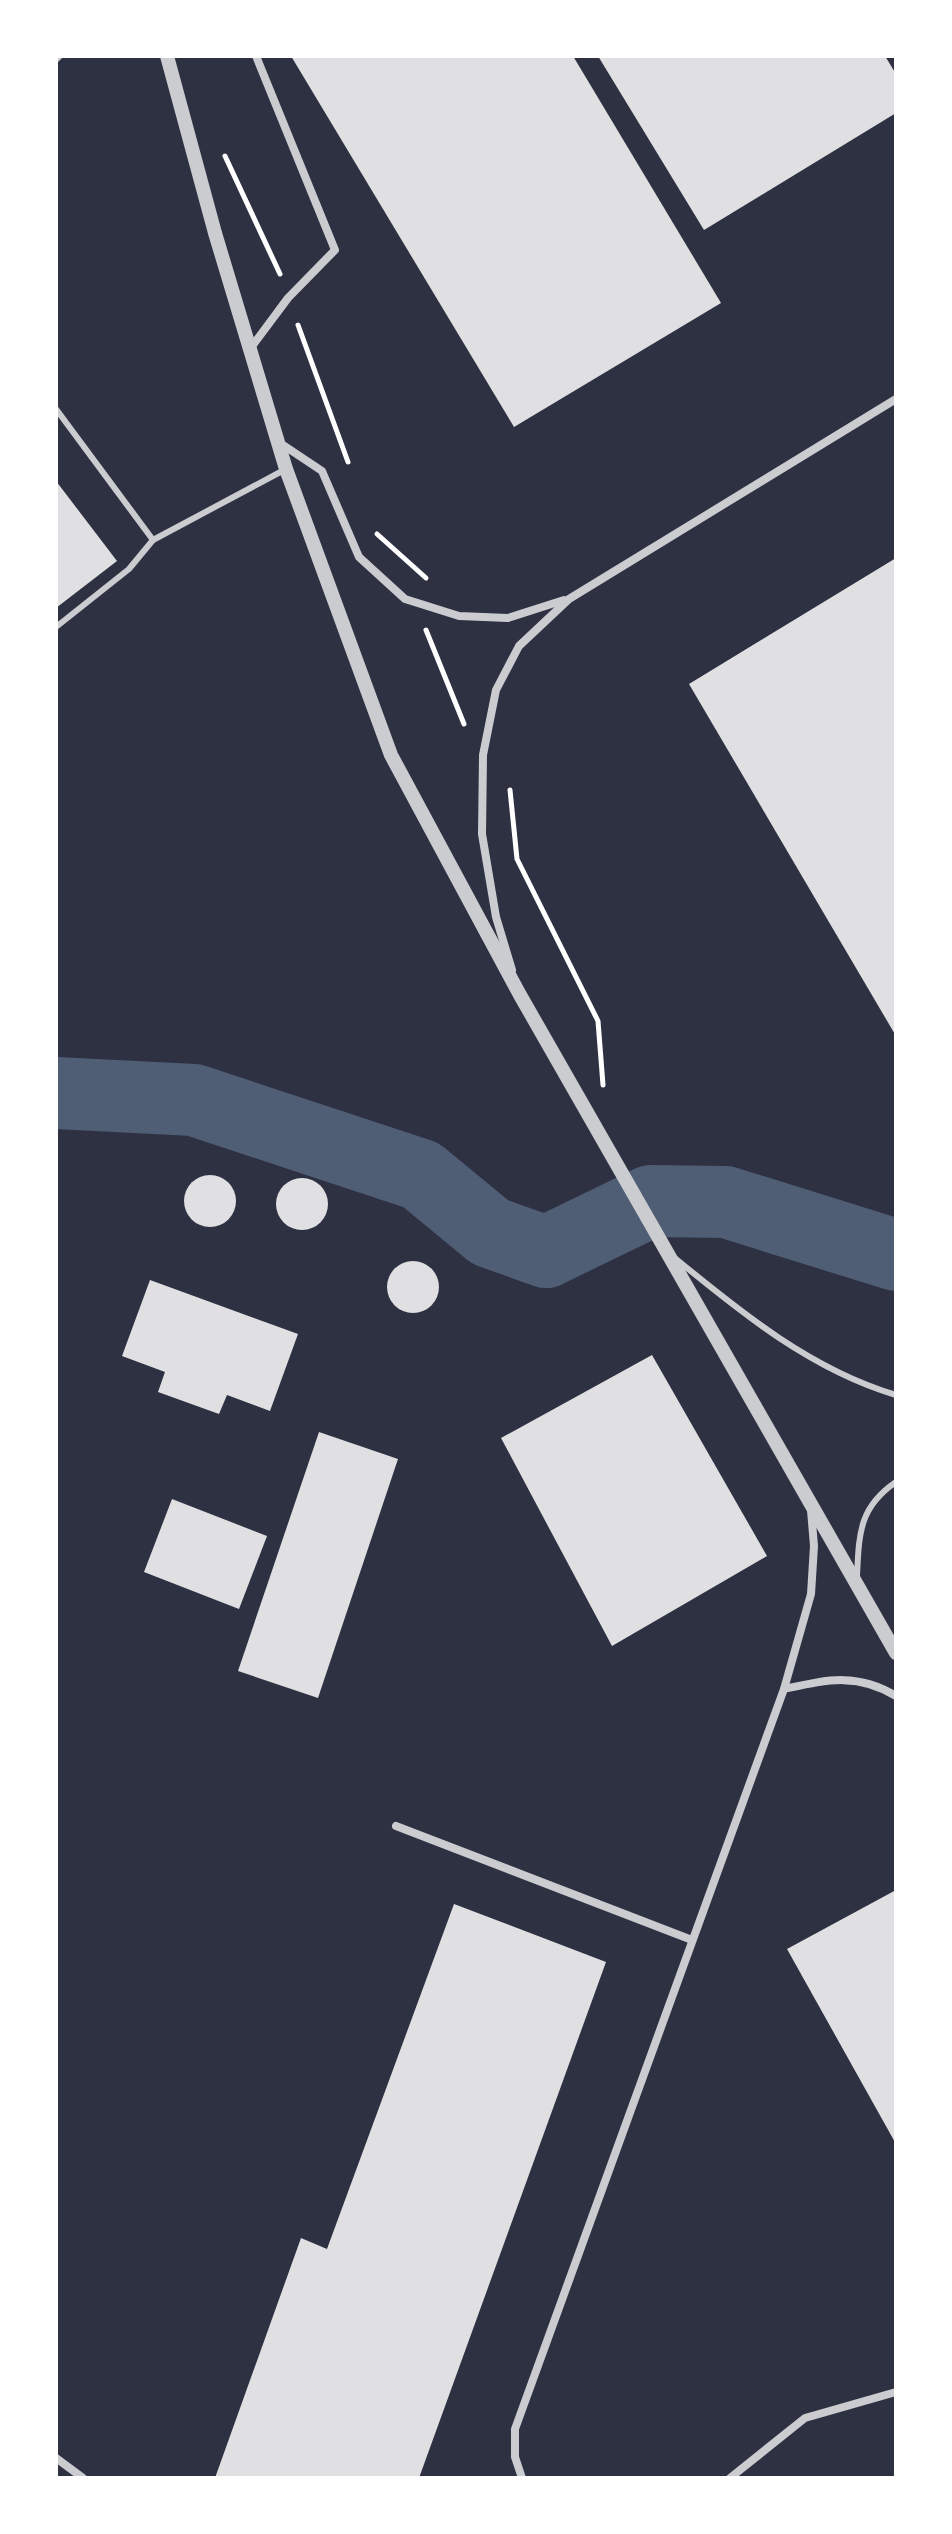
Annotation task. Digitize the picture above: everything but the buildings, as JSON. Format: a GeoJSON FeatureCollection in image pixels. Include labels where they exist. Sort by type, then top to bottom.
{"type":"FeatureCollection","features":[{"type":"Feature","properties":{"kind":"street"},"geometry":{"type":"LineString","coordinates":[[167,56],[277,441],[391,755],[520,995],[896,1653]]}},
{"type":"Feature","properties":{"kind":"street"},"geometry":{"type":"LineString","coordinates":[[250,350],[292,294],[335,250],[256,56]]}},
{"type":"Feature","properties":{"kind":"street"},"geometry":{"type":"LineString","coordinates":[[520,995],[496,917],[482,834],[483,755],[496,690],[519,646],[569,599],[896,399]]}},
{"type":"Feature","properties":{"kind":"street"},"geometry":{"type":"LineString","coordinates":[[277,441],[322,471],[359,557],[405,599],[459,616],[508,618],[569,599]]}},
{"type":"Feature","properties":{"kind":"street"},"geometry":{"type":"LineString","coordinates":[[522,2478],[515,2457],[515,2429],[784,1689],[811,1594],[814,1546],[810,1501]]}},
{"type":"Feature","properties":{"kind":"street"},"geometry":{"type":"LineString","coordinates":[[784,1689],[855,1679],[881,1687],[896,1696]]}},
{"type":"Feature","properties":{"kind":"street"},"geometry":{"type":"LineString","coordinates":[[396,1826],[692,1940]]}},
{"type":"Feature","properties":{"kind":"street"},"geometry":{"type":"LineString","coordinates":[[730,2478],[805,2418],[896,2392]]}},
{"type":"Feature","properties":{"kind":"street"},"geometry":{"type":"LineString","coordinates":[[56,2458],[83,2478]]}},
{"type":"Feature","properties":{"kind":"lane"},"geometry":{"type":"LineString","coordinates":[[56,409],[153,540]]}},
{"type":"Feature","properties":{"kind":"lane"},"geometry":{"type":"LineString","coordinates":[[56,627],[129,569],[153,540],[286,469]]}},
{"type":"Feature","properties":{"kind":"lane"},"geometry":{"type":"LineString","coordinates":[[667,1251],[738,1310],[781,1340],[843,1376],[896,1395]]}},
{"type":"Feature","properties":{"kind":"lane"},"geometry":{"type":"LineString","coordinates":[[857,1583],[859,1533],[877,1495],[896,1482]]}},
{"type":"Feature","properties":{"kind":"path"},"geometry":{"type":"LineString","coordinates":[[220,144],[275,262]]}},
{"type":"Feature","properties":{"kind":"path"},"geometry":{"type":"LineString","coordinates":[[299,327],[353,475]]}},
{"type":"Feature","properties":{"kind":"path"},"geometry":{"type":"LineString","coordinates":[[374,528],[428,580]]}},
{"type":"Feature","properties":{"kind":"path"},"geometry":{"type":"LineString","coordinates":[[421,618],[465,725]]}},
{"type":"Feature","properties":{"kind":"path"},"geometry":{"type":"LineString","coordinates":[[509,783],[517,859],[598,1021],[605,1100]]}},
{"type":"Feature","properties":{"kind":"waterway"},"geometry":{"type":"LineString","coordinates":[[56,1093],[194,1100],[421,1175],[490,1232],[546,1252],[651,1201],[726,1202],[896,1255]]}}]}
